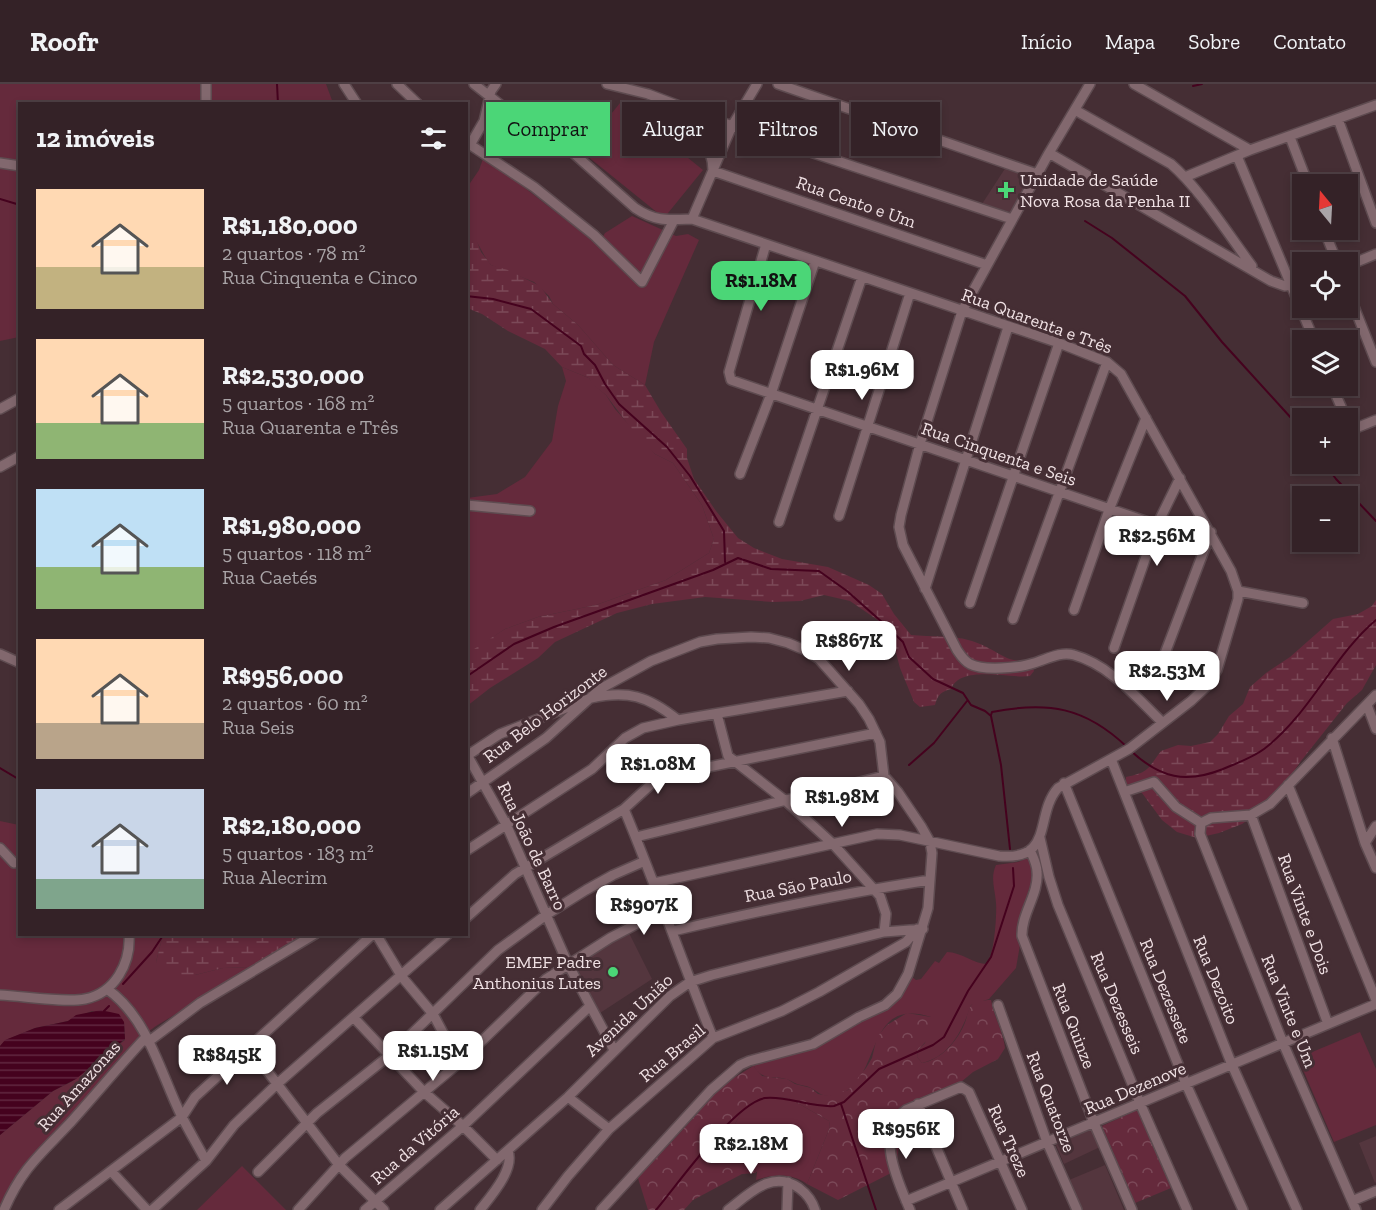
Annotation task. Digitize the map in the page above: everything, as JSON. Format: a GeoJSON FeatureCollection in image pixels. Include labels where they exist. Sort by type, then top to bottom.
{"type":"FeatureCollection","features":[{"type":"Feature","properties":{"kind":"street"},"geometry":{"type":"LineString","coordinates":[[206,84],[206,102]]}},
{"type":"Feature","properties":{"kind":"street"},"geometry":{"type":"LineString","coordinates":[[344,84],[356,102]]}},
{"type":"Feature","properties":{"kind":"street"},"geometry":{"type":"LineString","coordinates":[[397,84],[416,102]]}},
{"type":"Feature","properties":{"kind":"street"},"geometry":{"type":"LineString","coordinates":[[474,84],[521,121],[555,138],[641,212],[657,219],[674,220],[692,219],[732,126],[757,84]]}},
{"type":"Feature","properties":{"kind":"street"},"geometry":{"type":"LineString","coordinates":[[496,84],[490,96],[484,121],[468,144],[521,177],[543,194],[594,235],[642,282],[674,220]]}},
{"type":"Feature","properties":{"kind":"street"},"geometry":{"type":"LineString","coordinates":[[607,84],[670,102]]}},
{"type":"Feature","properties":{"kind":"street"},"geometry":{"type":"LineString","coordinates":[[778,84],[1038,174]]}},
{"type":"Feature","properties":{"kind":"street"},"geometry":{"type":"LineString","coordinates":[[1090,84],[1049,153],[962,311],[920,444],[899,527],[903,545],[957,650],[971,664],[979,667],[1015,667],[1061,655],[1071,654],[1086,658],[1106,671],[1162,722]]}},
{"type":"Feature","properties":{"kind":"street"},"geometry":{"type":"LineString","coordinates":[[1134,84],[1250,150]]}},
{"type":"Feature","properties":{"kind":"street"},"geometry":{"type":"LineString","coordinates":[[1185,177],[1250,150],[1376,105]]}},
{"type":"Feature","properties":{"kind":"street"},"geometry":{"type":"LineString","coordinates":[[1075,110],[1171,164],[1185,177],[1255,271]]}},
{"type":"Feature","properties":{"kind":"street"},"geometry":{"type":"LineString","coordinates":[[1338,120],[1376,223]]}},
{"type":"Feature","properties":{"kind":"street"},"geometry":{"type":"LineString","coordinates":[[725,123],[1012,219]]}},
{"type":"Feature","properties":{"kind":"street"},"geometry":{"type":"LineString","coordinates":[[1290,137],[1304,174]]}},
{"type":"Feature","properties":{"kind":"street"},"geometry":{"type":"LineString","coordinates":[[1049,153],[1276,284],[1291,286]]}},
{"type":"Feature","properties":{"kind":"street"},"geometry":{"type":"LineString","coordinates":[[712,156],[713,171]]}},
{"type":"Feature","properties":{"kind":"street"},"geometry":{"type":"LineString","coordinates":[[1237,156],[1310,330]]}},
{"type":"Feature","properties":{"kind":"street"},"geometry":{"type":"LineString","coordinates":[[0,163],[18,166]]}},
{"type":"Feature","properties":{"kind":"street","name":"Rua Cento e Um"},"geometry":{"type":"LineString","coordinates":[[713,171],[987,265]]}},
{"type":"Feature","properties":{"kind":"street","name":"Rua Quarenta e Três"},"geometry":{"type":"LineString","coordinates":[[692,219],[1059,343],[1107,362],[1121,374],[1211,532],[1232,571],[1238,591]]}},
{"type":"Feature","properties":{"kind":"street","name":"Rua Cinquenta e Seis"},"geometry":{"type":"LineString","coordinates":[[766,244],[729,378],[734,382],[1157,525]]}},
{"type":"Feature","properties":{"kind":"street"},"geometry":{"type":"LineString","coordinates":[[1358,261],[1376,254]]}},
{"type":"Feature","properties":{"kind":"street"},"geometry":{"type":"LineString","coordinates":[[740,474],[771,394],[814,261]]}},
{"type":"Feature","properties":{"kind":"street"},"geometry":{"type":"LineString","coordinates":[[779,522],[862,277]]}},
{"type":"Feature","properties":{"kind":"street"},"geometry":{"type":"LineString","coordinates":[[838,516],[910,293]]}},
{"type":"Feature","properties":{"kind":"street"},"geometry":{"type":"LineString","coordinates":[[1358,317],[1376,362]]}},
{"type":"Feature","properties":{"kind":"street"},"geometry":{"type":"LineString","coordinates":[[926,589],[1008,327]]}},
{"type":"Feature","properties":{"kind":"street"},"geometry":{"type":"LineString","coordinates":[[970,603],[1059,343]]}},
{"type":"Feature","properties":{"kind":"street"},"geometry":{"type":"LineString","coordinates":[[1013,619],[1107,362]]}},
{"type":"Feature","properties":{"kind":"street"},"geometry":{"type":"LineString","coordinates":[[0,410],[18,399]]}},
{"type":"Feature","properties":{"kind":"street"},"geometry":{"type":"LineString","coordinates":[[1074,610],[1109,510],[1146,418]]}},
{"type":"Feature","properties":{"kind":"street"},"geometry":{"type":"LineString","coordinates":[[1358,426],[1376,420]]}},
{"type":"Feature","properties":{"kind":"street"},"geometry":{"type":"LineString","coordinates":[[0,467],[18,457]]}},
{"type":"Feature","properties":{"kind":"street"},"geometry":{"type":"LineString","coordinates":[[1114,648],[1157,525],[1180,478]]}},
{"type":"Feature","properties":{"kind":"street"},"geometry":{"type":"LineString","coordinates":[[468,505],[530,510]]}},
{"type":"Feature","properties":{"kind":"street"},"geometry":{"type":"LineString","coordinates":[[1164,656],[1211,532]]}},
{"type":"Feature","properties":{"kind":"street"},"geometry":{"type":"LineString","coordinates":[[654,883],[866,836],[888,834],[1010,857],[1030,850],[1040,838],[1054,793],[1064,783],[1129,748],[1201,693],[1214,678],[1237,606],[1238,591],[1304,603]]}},
{"type":"Feature","properties":{"kind":"street","name":"Rua Belo Horizonte"},"geometry":{"type":"LineString","coordinates":[[468,792],[546,738],[609,684],[669,653],[700,642],[736,638],[769,638],[805,650],[819,659],[859,704],[876,733],[880,742],[884,776]]}},
{"type":"Feature","properties":{"kind":"street"},"geometry":{"type":"LineString","coordinates":[[0,654],[18,662]]}},
{"type":"Feature","properties":{"kind":"street"},"geometry":{"type":"LineString","coordinates":[[468,850],[592,769],[633,732],[678,720],[848,691]]}},
{"type":"Feature","properties":{"kind":"street"},"geometry":{"type":"LineString","coordinates":[[468,753],[500,734],[591,698],[618,693],[639,697],[658,706],[678,720]]}},
{"type":"Feature","properties":{"kind":"street"},"geometry":{"type":"LineString","coordinates":[[1124,792],[1154,782],[1176,807],[1201,823],[1211,818],[1251,815],[1270,804],[1376,694]]}},
{"type":"Feature","properties":{"kind":"street"},"geometry":{"type":"LineString","coordinates":[[1367,705],[1376,729]]}},
{"type":"Feature","properties":{"kind":"street"},"geometry":{"type":"LineString","coordinates":[[717,714],[726,752],[732,761],[787,802],[833,844],[874,888],[885,906],[884,932]]}},
{"type":"Feature","properties":{"kind":"street"},"geometry":{"type":"LineString","coordinates":[[468,916],[526,866],[624,809],[659,777],[876,733]]}},
{"type":"Feature","properties":{"kind":"street"},"geometry":{"type":"LineString","coordinates":[[1332,738],[1365,843],[1376,868]]}},
{"type":"Feature","properties":{"kind":"street","name":"Rua João de Barro"},"geometry":{"type":"LineString","coordinates":[[468,756],[506,824],[568,964],[614,1050]]}},
{"type":"Feature","properties":{"kind":"street","name":"Rua Dezoito"},"geometry":{"type":"LineString","coordinates":[[1111,759],[1232,1065],[1297,1210]]}},
{"type":"Feature","properties":{"kind":"street"},"geometry":{"type":"LineString","coordinates":[[601,1210],[730,1072],[749,1061],[813,1044],[891,1000],[903,986],[928,908],[932,853],[930,842],[898,792],[884,776],[787,802],[636,837]]}},
{"type":"Feature","properties":{"kind":"street","name":"Rua Dezessete"},"geometry":{"type":"LineString","coordinates":[[1064,783],[1186,1084],[1243,1210]]}},
{"type":"Feature","properties":{"kind":"street"},"geometry":{"type":"LineString","coordinates":[[1288,784],[1376,1002]]}},
{"type":"Feature","properties":{"kind":"street"},"geometry":{"type":"LineString","coordinates":[[624,809],[665,909],[712,1038]]}},
{"type":"Feature","properties":{"kind":"street","name":"Rua Vinte e Dois"},"geometry":{"type":"LineString","coordinates":[[1251,815],[1328,1024]]}},
{"type":"Feature","properties":{"kind":"street","name":"Rua Vinte e Um"},"geometry":{"type":"LineString","coordinates":[[1201,823],[1200,834],[1283,1043],[1354,1205]]}},
{"type":"Feature","properties":{"kind":"street"},"geometry":{"type":"LineString","coordinates":[[1365,843],[1376,826]]}},
{"type":"Feature","properties":{"kind":"street","name":"Rua Dezesseis"},"geometry":{"type":"LineString","coordinates":[[1040,838],[1052,891],[1187,1210]]}},
{"type":"Feature","properties":{"kind":"street"},"geometry":{"type":"LineString","coordinates":[[0,848],[17,864]]}},
{"type":"Feature","properties":{"kind":"street","name":"Rua Quinze"},"geometry":{"type":"LineString","coordinates":[[1030,850],[1036,864],[1037,879],[1023,920],[1022,936],[1094,1123],[1132,1210]]}},
{"type":"Feature","properties":{"kind":"street"},"geometry":{"type":"LineString","coordinates":[[0,861],[17,864]]}},
{"type":"Feature","properties":{"kind":"street"},"geometry":{"type":"LineString","coordinates":[[258,1172],[307,1123],[390,1055],[485,962],[546,915],[599,882],[645,861]]}},
{"type":"Feature","properties":{"kind":"street","name":"Rua São Paulo"},"geometry":{"type":"LineString","coordinates":[[673,931],[751,912],[874,888],[930,880]]}},
{"type":"Feature","properties":{"kind":"street"},"geometry":{"type":"LineString","coordinates":[[298,1210],[357,1147],[459,1062],[538,986],[610,938],[665,909]]}},
{"type":"Feature","properties":{"kind":"street","name":"Avenida União"},"geometry":{"type":"LineString","coordinates":[[440,1210],[568,1097],[670,996],[690,982],[884,932],[920,929]]}},
{"type":"Feature","properties":{"kind":"street","name":"Rua Brasil"},"geometry":{"type":"LineString","coordinates":[[542,1210],[609,1129],[712,1038],[782,1011],[819,992],[901,946],[920,929]]}},
{"type":"Feature","properties":{"kind":"street"},"geometry":{"type":"LineString","coordinates":[[0,995],[79,999],[96,995],[107,989],[124,968],[128,956],[129,936]]}},
{"type":"Feature","properties":{"kind":"street"},"geometry":{"type":"LineString","coordinates":[[206,1161],[182,1116],[147,1039],[200,1003],[312,936]]}},
{"type":"Feature","properties":{"kind":"street"},"geometry":{"type":"LineString","coordinates":[[59,1210],[182,1116],[195,1097],[372,936]]}},
{"type":"Feature","properties":{"kind":"street"},"geometry":{"type":"LineString","coordinates":[[375,936],[402,977],[433,1014],[459,1062]]}},
{"type":"Feature","properties":{"kind":"street"},"geometry":{"type":"LineString","coordinates":[[111,1172],[150,1210],[206,1161],[234,1125],[277,1084],[402,977],[446,936]]}},
{"type":"Feature","properties":{"kind":"street","name":"Rua Amazonas"},"geometry":{"type":"LineString","coordinates":[[4,1210],[17,1182],[27,1168],[147,1039],[128,1008],[107,989]]}},
{"type":"Feature","properties":{"kind":"street","name":"Rua Dezenove"},"geometry":{"type":"LineString","coordinates":[[908,1206],[1000,1162],[1376,1002]]}},
{"type":"Feature","properties":{"kind":"street","name":"Rua Quatorze"},"geometry":{"type":"LineString","coordinates":[[998,1005],[1047,1142],[1077,1210]]}},
{"type":"Feature","properties":{"kind":"street","name":"Rua da Vitória"},"geometry":{"type":"LineString","coordinates":[[365,1210],[463,1126],[590,1006]]}},
{"type":"Feature","properties":{"kind":"street"},"geometry":{"type":"LineString","coordinates":[[354,1018],[424,1092],[497,1160]]}},
{"type":"Feature","properties":{"kind":"street"},"geometry":{"type":"LineString","coordinates":[[249,1047],[339,1165],[384,1210]]}},
{"type":"Feature","properties":{"kind":"street","name":"Rua Treze"},"geometry":{"type":"LineString","coordinates":[[918,1104],[958,1088],[965,1088],[969,1092],[1022,1210]]}},
{"type":"Feature","properties":{"kind":"street"},"geometry":{"type":"LineString","coordinates":[[568,1097],[609,1129]]}},
{"type":"Feature","properties":{"kind":"street"},"geometry":{"type":"LineString","coordinates":[[908,1206],[890,1152],[891,1132],[900,1115],[918,1104],[963,1210]]}},
{"type":"Feature","properties":{"kind":"street"},"geometry":{"type":"LineString","coordinates":[[480,1210],[508,1170],[510,1160],[508,1151]]}},
{"type":"Feature","properties":{"kind":"street"},"geometry":{"type":"LineString","coordinates":[[728,1210],[763,1184],[774,1180],[788,1182],[810,1197],[815,1210]]}},
{"type":"Feature","properties":{"kind":"street"},"geometry":{"type":"LineString","coordinates":[[787,1210],[788,1182]]}},
{"type":"Feature","properties":{"kind":"street"},"geometry":{"type":"LineString","coordinates":[[1354,1205],[1376,1191]]}},
{"type":"Feature","properties":{"kind":"shaded area","name":"Unidade de Saúde Nova Rosa da Penha II"},"geometry":{"type":"Polygon","coordinates":[[[1006,167],[1030,175],[1010,212],[982,204],[1006,167]]]}},
{"type":"Feature","properties":{"kind":"shaded area","name":"EMEF Padre Anthonius Lutes"},"geometry":{"type":"Polygon","coordinates":[[[629,933],[652,979],[600,1013],[575,964],[629,933]]]}},
{"type":"Feature","properties":{"kind":"shaded area"},"geometry":{"type":"Polygon","coordinates":[[[101,1010],[119,1014],[124,1022],[125,1039],[76,1079],[53,1091],[0,1135],[0,1046],[5,1040],[35,1028],[68,1021],[76,1015],[101,1010]]]}},
{"type":"Feature","properties":{"kind":"shaded area"},"geometry":{"type":"Polygon","coordinates":[[[1092,1129],[1100,1147],[1064,1164],[1056,1145],[1092,1129]]]}},
{"type":"Feature","properties":{"kind":"shaded area"},"geometry":{"type":"Polygon","coordinates":[[[1376,1136],[1376,1182],[1375,1183],[1359,1143],[1376,1136]]]}},
{"type":"Feature","properties":{"kind":"shaded area"},"geometry":{"type":"Polygon","coordinates":[[[1105,1165],[1124,1210],[1082,1210],[1069,1180],[1105,1165]]]}},
{"type":"Feature","properties":{"kind":"green space"},"geometry":{"type":"Polygon","coordinates":[[[0,84],[326,84],[333,102],[18,102],[18,337],[0,341],[0,84]]]}},
{"type":"Feature","properties":{"kind":"green space"},"geometry":{"type":"Polygon","coordinates":[[[620,103],[622,105],[622,156],[686,156],[703,170],[664,218],[587,156],[610,156],[610,115],[620,103]]]}},
{"type":"Feature","properties":{"kind":"green space"},"geometry":{"type":"Polygon","coordinates":[[[484,156],[598,245],[605,233],[632,216],[676,236],[688,234],[699,240],[654,342],[645,385],[613,365],[578,325],[553,304],[549,296],[534,282],[491,265],[468,233],[468,186],[479,170],[484,156]]]}},
{"type":"Feature","properties":{"kind":"green space"},"geometry":{"type":"Polygon","coordinates":[[[468,232],[475,236],[481,252],[491,265],[508,270],[540,286],[553,304],[578,325],[613,365],[645,385],[687,449],[687,458],[694,479],[738,538],[754,548],[782,559],[828,567],[869,585],[882,594],[911,635],[972,641],[1007,658],[1027,662],[1034,671],[1030,676],[986,674],[965,677],[956,681],[951,689],[940,694],[935,705],[920,707],[914,702],[900,668],[891,634],[882,623],[850,601],[824,595],[800,601],[773,602],[705,597],[652,604],[617,613],[555,642],[538,658],[490,688],[468,705],[468,654],[471,651],[505,629],[538,617],[596,605],[666,580],[709,553],[714,539],[702,505],[673,463],[655,454],[639,439],[606,395],[592,384],[589,378],[562,367],[545,349],[508,331],[482,314],[468,308],[468,232]]]}},
{"type":"Feature","properties":{"kind":"green space"},"geometry":{"type":"Polygon","coordinates":[[[562,367],[589,378],[655,454],[673,463],[702,505],[714,539],[709,553],[666,580],[596,605],[538,617],[505,629],[468,654],[468,498],[497,494],[525,477],[552,441],[558,406],[566,381],[562,367]]]}},
{"type":"Feature","properties":{"kind":"green space"},"geometry":{"type":"Polygon","coordinates":[[[1376,600],[1376,665],[1362,690],[1347,703],[1270,805],[1242,824],[1197,838],[1177,832],[1162,820],[1142,793],[1126,786],[1126,777],[1147,769],[1161,751],[1178,745],[1191,746],[1210,742],[1229,716],[1243,704],[1250,687],[1266,673],[1290,657],[1333,619],[1358,614],[1372,606],[1376,600]]]}},
{"type":"Feature","properties":{"kind":"green space"},"geometry":{"type":"Polygon","coordinates":[[[0,821],[18,825],[18,936],[163,936],[156,962],[195,975],[223,968],[254,967],[156,1026],[137,1040],[0,1210],[0,1135],[53,1091],[71,1082],[125,1040],[124,1022],[92,1011],[68,1021],[35,1028],[6,1040],[0,1046],[0,821]]]}},
{"type":"Feature","properties":{"kind":"green space"},"geometry":{"type":"Polygon","coordinates":[[[1039,853],[1043,855],[1044,878],[1034,880],[1024,905],[1019,925],[1020,945],[1016,968],[989,999],[971,1005],[954,1041],[940,1055],[922,1063],[917,1057],[918,1050],[925,1043],[931,1017],[908,1014],[893,1019],[882,1031],[859,1078],[847,1090],[830,1096],[786,1079],[767,1077],[754,1067],[757,1064],[788,1056],[821,1043],[867,1014],[912,977],[916,980],[921,979],[935,961],[939,963],[947,952],[987,964],[992,953],[995,925],[996,903],[993,879],[996,865],[1018,862],[1039,853]]]}},
{"type":"Feature","properties":{"kind":"green space"},"geometry":{"type":"Polygon","coordinates":[[[163,936],[307,936],[254,967],[223,968],[195,975],[167,975],[156,962],[163,936]]]}},
{"type":"Feature","properties":{"kind":"green space"},"geometry":{"type":"Polygon","coordinates":[[[991,1000],[1005,1048],[998,1059],[973,1072],[961,1082],[937,1091],[919,1109],[900,1141],[895,1171],[838,1200],[807,1184],[830,1127],[829,1121],[789,1098],[771,1097],[751,1103],[742,1111],[735,1124],[715,1146],[708,1158],[709,1163],[715,1164],[748,1164],[756,1173],[742,1174],[693,1200],[684,1210],[648,1210],[637,1175],[698,1113],[713,1091],[758,1063],[754,1067],[762,1076],[787,1079],[795,1084],[811,1088],[818,1094],[829,1096],[848,1090],[872,1058],[877,1037],[887,1025],[907,1013],[931,1017],[934,1021],[928,1039],[918,1050],[917,1057],[922,1063],[936,1058],[953,1043],[972,1005],[991,1000]]]}},
{"type":"Feature","properties":{"kind":"green space"},"geometry":{"type":"Polygon","coordinates":[[[1360,1032],[1376,1069],[1376,1125],[1334,1142],[1298,1058],[1360,1032]]]}},
{"type":"Feature","properties":{"kind":"green space"},"geometry":{"type":"Polygon","coordinates":[[[771,1097],[789,1098],[829,1121],[830,1127],[807,1184],[795,1178],[782,1176],[756,1180],[757,1172],[709,1163],[707,1158],[710,1153],[735,1124],[742,1111],[751,1103],[771,1097]]]}},
{"type":"Feature","properties":{"kind":"green space"},"geometry":{"type":"Polygon","coordinates":[[[1137,1110],[1171,1188],[1135,1203],[1102,1126],[1137,1110]]]}},
{"type":"Feature","properties":{"kind":"green space"},"geometry":{"type":"Polygon","coordinates":[[[242,1166],[286,1210],[197,1210],[242,1166]]]}},
{"type":"Feature","properties":{"kind":"waterway"},"geometry":{"type":"LineString","coordinates":[[277,84],[278,102]]}},
{"type":"Feature","properties":{"kind":"waterway"},"geometry":{"type":"LineString","coordinates":[[1193,86],[1202,84]]}},
{"type":"Feature","properties":{"kind":"waterway"},"geometry":{"type":"LineString","coordinates":[[0,199],[18,204]]}},
{"type":"Feature","properties":{"kind":"waterway"},"geometry":{"type":"LineString","coordinates":[[1085,221],[1112,238],[1185,296],[1222,342],[1292,419]]}},
{"type":"Feature","properties":{"kind":"waterway"},"geometry":{"type":"LineString","coordinates":[[468,296],[493,299],[531,309],[581,346],[584,354],[595,365],[619,404],[667,447],[690,476],[724,531],[725,562]]}},
{"type":"Feature","properties":{"kind":"waterway"},"geometry":{"type":"LineString","coordinates":[[1332,474],[1376,521]]}},
{"type":"Feature","properties":{"kind":"waterway"},"geometry":{"type":"LineString","coordinates":[[468,676],[514,644],[554,627],[713,570],[738,558],[771,569],[819,571],[847,591],[883,623],[903,642],[909,657],[933,679],[963,693],[971,705],[991,716],[1001,765],[1010,849]]}},
{"type":"Feature","properties":{"kind":"waterway"},"geometry":{"type":"LineString","coordinates":[[1131,751],[1163,773],[1185,777],[1210,774],[1254,755],[1280,735],[1295,719],[1347,650],[1376,620]]}},
{"type":"Feature","properties":{"kind":"waterway"},"geometry":{"type":"LineString","coordinates":[[909,765],[934,743],[967,701]]}},
{"type":"Feature","properties":{"kind":"waterway"},"geometry":{"type":"LineString","coordinates":[[991,715],[992,712],[1031,707],[1065,710],[1096,723],[1127,747]]}},
{"type":"Feature","properties":{"kind":"waterway"},"geometry":{"type":"LineString","coordinates":[[0,768],[18,779]]}},
{"type":"Feature","properties":{"kind":"waterway"},"geometry":{"type":"LineString","coordinates":[[656,1210],[707,1146],[752,1103],[765,1098],[773,1098],[834,1106],[844,1102],[879,1069],[933,1045],[944,1037],[968,991],[991,957],[1014,886],[1013,868]]}},
{"type":"Feature","properties":{"kind":"waterway"},"geometry":{"type":"LineString","coordinates":[[123,984],[152,952],[163,936]]}},
{"type":"Feature","properties":{"kind":"waterway"},"geometry":{"type":"LineString","coordinates":[[104,1011],[109,1006]]}},
{"type":"Feature","properties":{"kind":"waterway"},"geometry":{"type":"LineString","coordinates":[[841,1104],[876,1210]]}},
{"type":"Feature","properties":{"kind":"place","name":"Unidade de Saúde Nova Rosa da Penha II"},"geometry":{"type":"Point","coordinates":[1006,190]}},
{"type":"Feature","properties":{"kind":"place","name":"EMEF Padre Anthonius Lutes"},"geometry":{"type":"Point","coordinates":[613,972]}}]}
